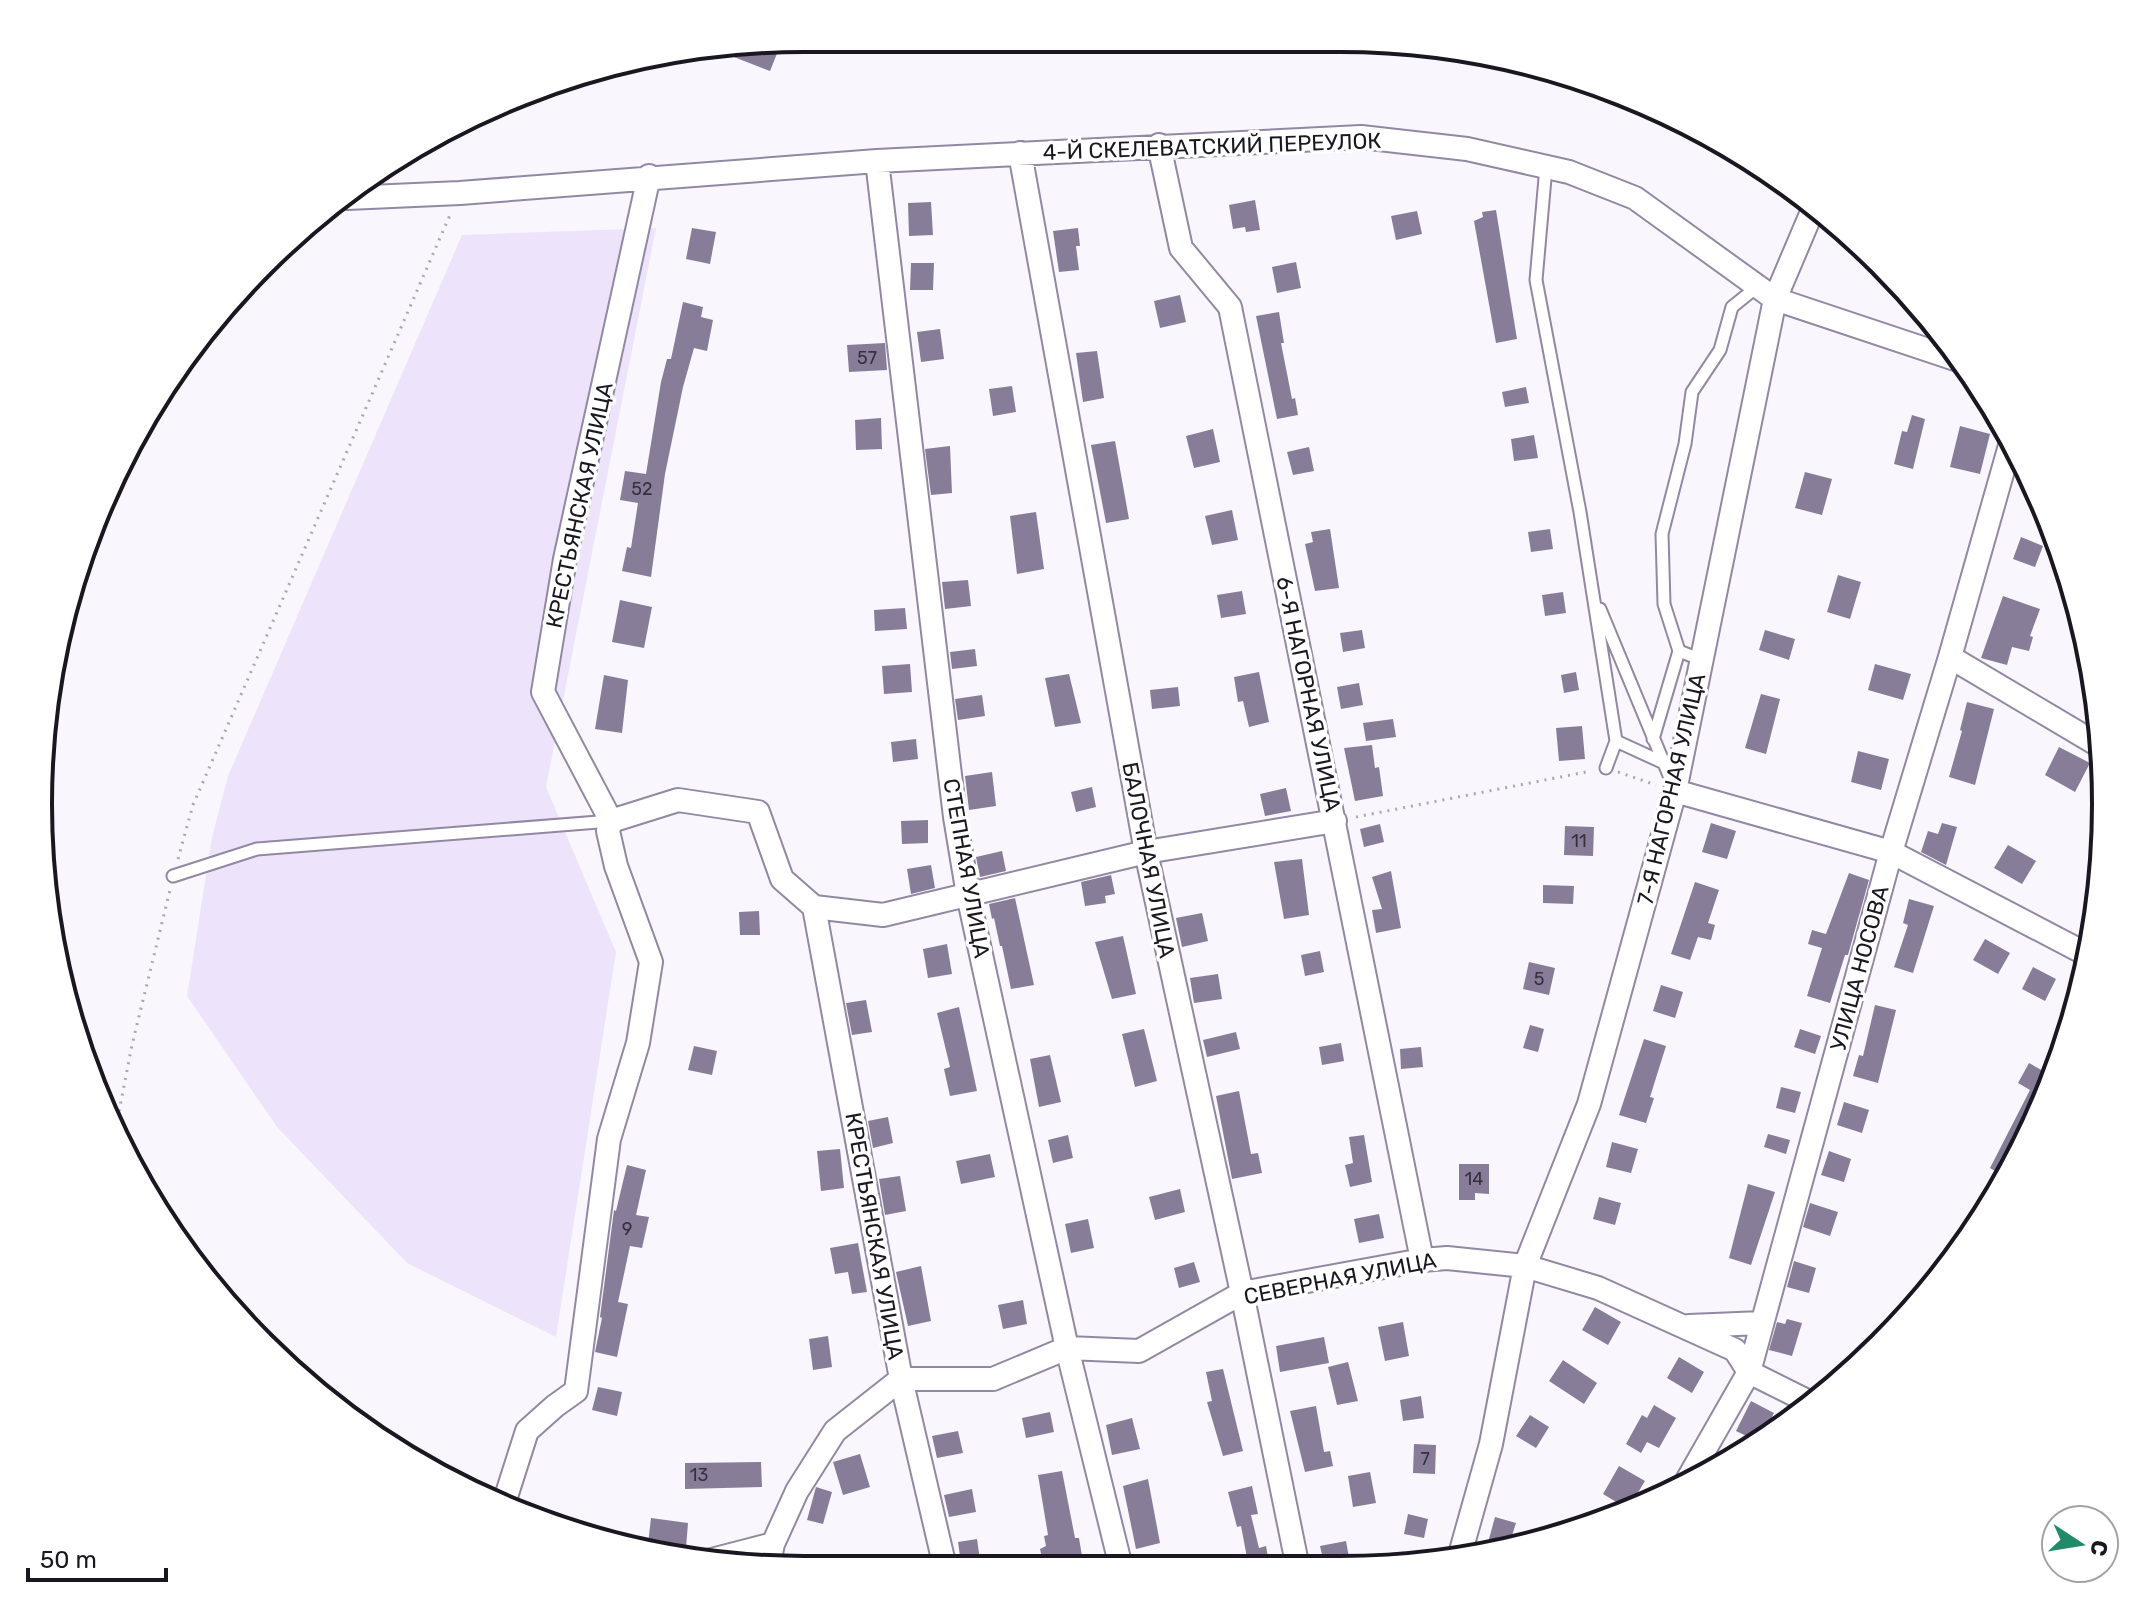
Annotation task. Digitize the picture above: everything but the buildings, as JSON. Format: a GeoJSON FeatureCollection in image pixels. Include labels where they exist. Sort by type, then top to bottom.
{"type":"FeatureCollection","features":[{"type":"Feature","properties":{"kind":"street","name":"4-Й СКЕЛЕВАТСКИЙ ПЕРЕУЛОК"},"geometry":{"type":"LineString","coordinates":[[360,197],[460,193],[649,176],[877,161],[1361,137],[1467,149],[1569,172],[1635,198],[1766,293],[1943,355]]}},
{"type":"Feature","properties":{"kind":"street","name":"6-Я НАГОРНАЯ УЛИЦА"},"geometry":{"type":"LineString","coordinates":[[1159,145],[1181,248],[1230,307],[1422,1260]]}},
{"type":"Feature","properties":{"kind":"street","name":"БАЛОЧНАЯ УЛИЦА"},"geometry":{"type":"LineString","coordinates":[[1020,153],[1146,852],[1296,1556]]}},
{"type":"Feature","properties":{"kind":"street","name":"СТЕПНАЯ УЛИЦА"},"geometry":{"type":"LineString","coordinates":[[877,161],[953,801],[968,895],[1067,1348],[1118,1556]]}},
{"type":"Feature","properties":{"kind":"street","name":"КРЕСТЬЯНСКАЯ УЛИЦА"},"geometry":{"type":"LineString","coordinates":[[611,821],[543,692],[565,559],[649,176]]}},
{"type":"Feature","properties":{"kind":"street","name":"7-Я НАГОРНАЯ УЛИЦА"},"geometry":{"type":"LineString","coordinates":[[1525,1266],[1589,1104],[1702,660],[1766,293],[1809,216]]}},
{"type":"Feature","properties":{"kind":"street","name":"УЛИЦА НОСОВА"},"geometry":{"type":"LineString","coordinates":[[1695,1466],[1749,1372],[1891,852],[2007,457]]}},
{"type":"Feature","properties":{"kind":"street"},"geometry":{"type":"LineString","coordinates":[[1950,657],[2089,739]]}},
{"type":"Feature","properties":{"kind":"street"},"geometry":{"type":"LineString","coordinates":[[1673,774],[1891,852],[2078,950]]}},
{"type":"Feature","properties":{"kind":"street"},"geometry":{"type":"LineString","coordinates":[[507,1495],[527,1431],[576,1391],[609,1139],[638,1043],[651,962],[616,866],[608,831],[611,821],[678,800],[758,812],[782,879],[814,907],[883,915],[1146,852],[1335,821]]}},
{"type":"Feature","properties":{"kind":"street","name":"КРЕСТЬЯНСКАЯ УЛИЦА"},"geometry":{"type":"LineString","coordinates":[[814,907],[901,1379],[942,1556]]}},
{"type":"Feature","properties":{"kind":"street","name":"СЕВЕРНАЯ УЛИЦА"},"geometry":{"type":"LineString","coordinates":[[901,1379],[993,1379],[1067,1348],[1139,1351],[1242,1293],[1447,1258],[1525,1266],[1598,1288],[1735,1350],[1749,1372],[1801,1398]]}},
{"type":"Feature","properties":{"kind":"street"},"geometry":{"type":"LineString","coordinates":[[1462,1546],[1491,1444],[1525,1266]]}},
{"type":"Feature","properties":{"kind":"street"},"geometry":{"type":"LineString","coordinates":[[1684,1326],[1762,1323]]}},
{"type":"Feature","properties":{"kind":"street"},"geometry":{"type":"LineString","coordinates":[[771,1554],[797,1491],[835,1431],[901,1379]]}},
{"type":"Feature","properties":{"kind":"lane"},"geometry":{"type":"LineString","coordinates":[[1546,167],[1536,280],[1616,741],[1606,768]]}},
{"type":"Feature","properties":{"kind":"lane"},"geometry":{"type":"LineString","coordinates":[[1653,739],[1679,651],[1664,604],[1662,534],[1685,444],[1692,392],[1720,350],[1732,307],[1766,293]]}},
{"type":"Feature","properties":{"kind":"lane"},"geometry":{"type":"LineString","coordinates":[[1592,590],[1653,739],[1673,774]]}},
{"type":"Feature","properties":{"kind":"lane"},"geometry":{"type":"LineString","coordinates":[[1679,651],[1702,660]]}},
{"type":"Feature","properties":{"kind":"lane"},"geometry":{"type":"LineString","coordinates":[[1616,741],[1673,774]]}},
{"type":"Feature","properties":{"kind":"lane"},"geometry":{"type":"LineString","coordinates":[[173,876],[257,849],[611,821]]}},
{"type":"Feature","properties":{"kind":"path"},"geometry":{"type":"LineString","coordinates":[[119,1113],[132,1045],[193,805],[460,193]]}},
{"type":"Feature","properties":{"kind":"path"},"geometry":{"type":"LineString","coordinates":[[1335,821],[1606,768],[1673,774]]}},
{"type":"Feature","properties":{"kind":"shaded area"},"geometry":{"type":"Polygon","coordinates":[[[656,228],[546,787],[616,952],[556,1337],[407,1263],[277,1127],[187,996],[212,837],[228,776],[462,235],[656,228]]]}}]}
